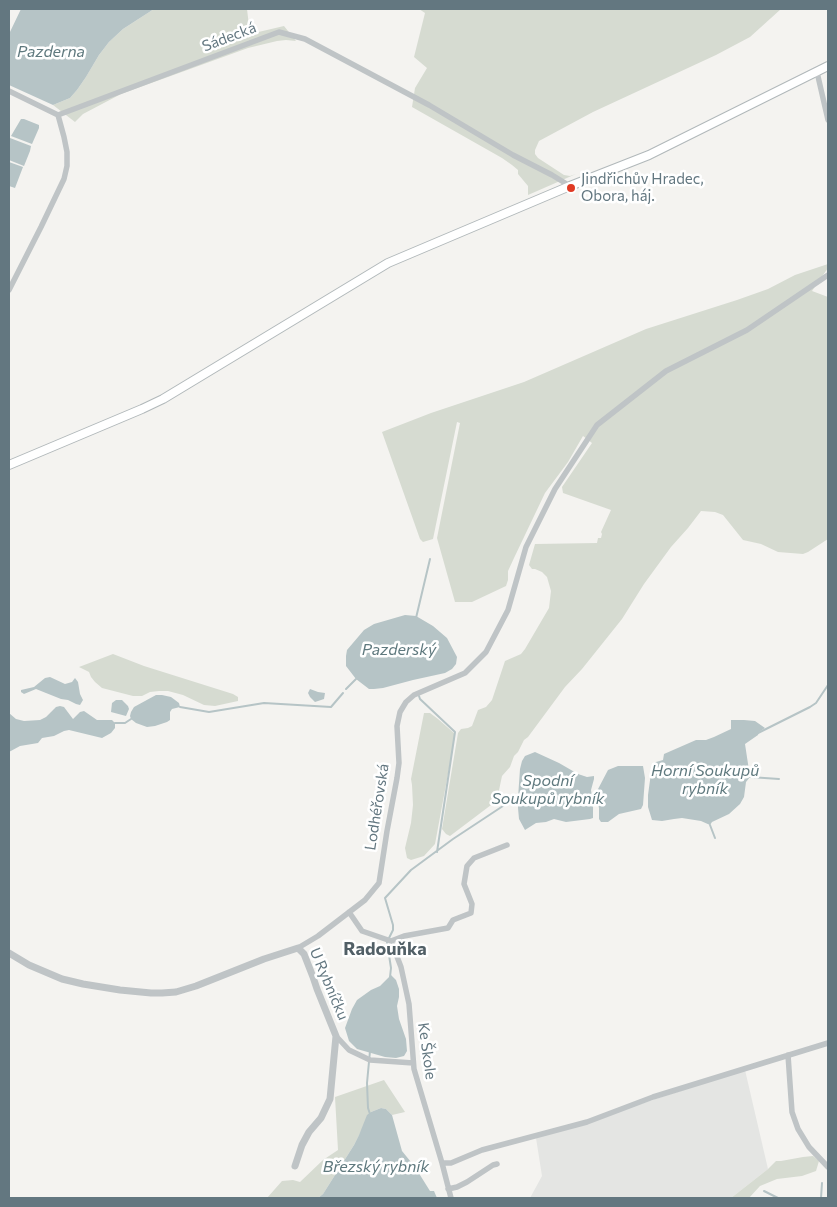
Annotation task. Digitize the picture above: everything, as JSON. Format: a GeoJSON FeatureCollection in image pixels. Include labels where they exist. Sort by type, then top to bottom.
{"type":"FeatureCollection","features":[{"type":"Feature","properties":{"kind":"main road"},"geometry":{"type":"LineString","coordinates":[[9,465],[163,399],[388,262],[649,155],[828,66]]}},
{"type":"Feature","properties":{"kind":"street","name":"Sádecká"},"geometry":{"type":"LineString","coordinates":[[58,115],[279,32],[305,39],[429,105],[513,155],[570,186]]}},
{"type":"Feature","properties":{"kind":"street"},"geometry":{"type":"LineString","coordinates":[[817,72],[828,120]]}},
{"type":"Feature","properties":{"kind":"street"},"geometry":{"type":"LineString","coordinates":[[9,91],[58,115],[67,152],[67,166],[64,179],[42,227],[9,290]]}},
{"type":"Feature","properties":{"kind":"street","name":"Lodhéřovská"},"geometry":{"type":"LineString","coordinates":[[9,953],[29,965],[62,979],[82,984],[151,993],[176,992],[298,948],[318,936],[365,900],[379,883],[399,763],[397,726],[400,712],[414,694],[466,673],[486,652],[508,610],[526,547],[555,489],[597,425],[666,371],[747,330],[828,275]]}},
{"type":"Feature","properties":{"kind":"street"},"geometry":{"type":"LineString","coordinates":[[349,912],[362,931],[391,941],[404,936],[448,928],[453,920],[471,913],[472,904],[464,884],[467,866],[474,858],[507,845]]}},
{"type":"Feature","properties":{"kind":"street","name":"Ke Škole"},"geometry":{"type":"LineString","coordinates":[[391,941],[401,968],[409,1004],[413,1063],[451,1198]]}},
{"type":"Feature","properties":{"kind":"street","name":"U Rybníčku"},"geometry":{"type":"LineString","coordinates":[[298,948],[304,954],[314,977],[316,989],[336,1036],[349,1050],[370,1060],[413,1063]]}},
{"type":"Feature","properties":{"kind":"street"},"geometry":{"type":"LineString","coordinates":[[295,1166],[308,1132],[321,1118],[330,1099],[336,1036]]}},
{"type":"Feature","properties":{"kind":"street"},"geometry":{"type":"LineString","coordinates":[[442,1163],[451,1163],[482,1150],[587,1122],[653,1097],[828,1043]]}},
{"type":"Feature","properties":{"kind":"street"},"geometry":{"type":"LineString","coordinates":[[788,1055],[792,1112],[798,1129],[809,1147],[828,1167]]}},
{"type":"Feature","properties":{"kind":"street"},"geometry":{"type":"LineString","coordinates":[[448,1189],[467,1182],[497,1164]]}},
{"type":"Feature","properties":{"kind":"shaded area"},"geometry":{"type":"Polygon","coordinates":[[[154,9],[247,9],[250,34],[284,26],[296,41],[277,41],[248,48],[121,94],[83,114],[75,122],[53,105],[70,98],[109,42],[123,29],[154,9]]]}},
{"type":"Feature","properties":{"kind":"shaded area"},"geometry":{"type":"Polygon","coordinates":[[[419,9],[781,9],[750,37],[716,55],[593,112],[539,141],[535,150],[538,158],[564,175],[576,174],[528,195],[528,186],[518,174],[518,170],[512,165],[412,107],[415,88],[427,68],[414,57],[425,13],[419,9]]]}},
{"type":"Feature","properties":{"kind":"shaded area"},"geometry":{"type":"Polygon","coordinates":[[[828,264],[828,268],[812,291],[828,297],[828,539],[803,554],[778,552],[761,544],[743,540],[723,515],[715,512],[701,511],[671,547],[644,584],[622,619],[524,740],[514,756],[510,767],[502,776],[495,802],[450,836],[446,834],[442,829],[458,733],[461,729],[472,726],[478,710],[486,707],[492,700],[505,661],[521,654],[549,608],[551,591],[547,577],[542,572],[532,569],[529,565],[535,544],[597,543],[598,538],[601,538],[601,532],[611,510],[563,493],[562,487],[592,443],[583,436],[568,462],[545,493],[508,571],[506,586],[472,602],[455,602],[437,538],[460,423],[457,422],[433,539],[423,542],[420,539],[382,432],[431,413],[524,382],[646,329],[768,289],[795,275],[828,264]]]}},
{"type":"Feature","properties":{"kind":"shaded area"},"geometry":{"type":"Polygon","coordinates":[[[113,654],[144,666],[233,694],[238,697],[238,701],[215,706],[204,705],[183,695],[168,691],[150,692],[142,696],[133,696],[102,688],[95,682],[89,672],[79,667],[113,654]]]}},
{"type":"Feature","properties":{"kind":"shaded area"},"geometry":{"type":"Polygon","coordinates":[[[424,713],[430,713],[454,733],[455,736],[435,844],[424,856],[411,860],[407,858],[405,848],[413,805],[411,779],[424,713]]]}},
{"type":"Feature","properties":{"kind":"shaded area"},"geometry":{"type":"Polygon","coordinates":[[[745,1070],[768,1169],[731,1198],[530,1198],[542,1176],[536,1138],[745,1070]]]}},
{"type":"Feature","properties":{"kind":"shaded area"},"geometry":{"type":"Polygon","coordinates":[[[384,1080],[405,1112],[392,1115],[386,1109],[381,1108],[371,1112],[354,1145],[323,1194],[318,1198],[267,1198],[282,1181],[293,1180],[300,1182],[323,1160],[338,1150],[335,1097],[384,1080]]]}},
{"type":"Feature","properties":{"kind":"shaded area"},"geometry":{"type":"Polygon","coordinates":[[[813,1156],[819,1161],[816,1171],[802,1176],[777,1179],[760,1186],[749,1198],[731,1198],[776,1161],[813,1156]]]}},
{"type":"Feature","properties":{"kind":"water","name":"Pazderna"},"geometry":{"type":"Polygon","coordinates":[[[21,9],[154,9],[123,29],[109,42],[70,98],[53,105],[9,85],[9,34],[21,9]]]}},
{"type":"Feature","properties":{"kind":"water"},"geometry":{"type":"Polygon","coordinates":[[[21,119],[39,125],[32,144],[11,136],[21,119]]]}},
{"type":"Feature","properties":{"kind":"water"},"geometry":{"type":"Polygon","coordinates":[[[10,138],[31,146],[24,166],[9,160],[10,138]]]}},
{"type":"Feature","properties":{"kind":"water"},"geometry":{"type":"Polygon","coordinates":[[[9,162],[23,167],[15,188],[9,186],[9,162]]]}},
{"type":"Feature","properties":{"kind":"water","name":"Pazderský"},"geometry":{"type":"Polygon","coordinates":[[[405,615],[416,616],[433,626],[447,638],[457,657],[456,664],[445,673],[383,688],[369,689],[356,679],[346,666],[347,650],[364,630],[374,624],[405,615]]]}},
{"type":"Feature","properties":{"kind":"water"},"geometry":{"type":"Polygon","coordinates":[[[50,677],[65,684],[72,682],[75,678],[83,700],[80,705],[36,689],[24,694],[21,692],[21,690],[34,687],[45,678],[50,677]]]}},
{"type":"Feature","properties":{"kind":"water"},"geometry":{"type":"Polygon","coordinates":[[[310,689],[325,693],[324,699],[315,702],[308,693],[310,689]]]}},
{"type":"Feature","properties":{"kind":"water"},"geometry":{"type":"Polygon","coordinates":[[[156,695],[171,697],[179,703],[180,707],[172,709],[170,712],[170,720],[147,727],[131,719],[131,712],[134,707],[156,695]]]}},
{"type":"Feature","properties":{"kind":"water"},"geometry":{"type":"Polygon","coordinates":[[[116,700],[122,700],[128,706],[129,709],[126,716],[111,712],[112,703],[116,700]]]}},
{"type":"Feature","properties":{"kind":"water"},"geometry":{"type":"Polygon","coordinates":[[[60,706],[64,707],[73,719],[80,712],[84,711],[97,720],[112,720],[115,723],[115,728],[111,733],[102,738],[69,730],[64,731],[54,736],[42,738],[38,743],[20,746],[9,752],[9,713],[16,719],[24,721],[40,720],[60,706]]]}},
{"type":"Feature","properties":{"kind":"water","name":"Horní Soukupů rybník"},"geometry":{"type":"Polygon","coordinates":[[[731,720],[755,721],[765,728],[745,744],[750,777],[746,782],[744,797],[740,804],[729,814],[712,822],[710,825],[701,821],[682,818],[662,821],[652,820],[648,807],[648,795],[653,765],[663,760],[664,754],[696,740],[706,740],[731,729],[731,720]]]}},
{"type":"Feature","properties":{"kind":"water","name":"Spodní Soukupů rybník"},"geometry":{"type":"Polygon","coordinates":[[[535,752],[578,774],[587,777],[594,776],[591,790],[593,818],[566,822],[554,819],[536,823],[525,830],[519,819],[518,808],[520,769],[525,756],[535,752]]]}},
{"type":"Feature","properties":{"kind":"water"},"geometry":{"type":"Polygon","coordinates":[[[618,766],[643,766],[645,778],[643,805],[641,809],[619,814],[608,822],[601,822],[599,819],[597,791],[608,770],[618,766]]]}},
{"type":"Feature","properties":{"kind":"water"},"geometry":{"type":"Polygon","coordinates":[[[391,975],[396,980],[399,989],[397,1006],[406,1039],[407,1051],[404,1056],[396,1058],[357,1049],[349,1041],[345,1028],[357,1000],[380,986],[391,975]]]}},
{"type":"Feature","properties":{"kind":"water","name":"Březský rybník"},"geometry":{"type":"Polygon","coordinates":[[[381,1108],[386,1109],[392,1115],[402,1151],[430,1191],[434,1191],[437,1198],[318,1198],[323,1194],[354,1145],[367,1115],[381,1108]]]}},
{"type":"Feature","properties":{"kind":"waterway"},"geometry":{"type":"LineString","coordinates":[[416,618],[430,559]]}},
{"type":"Feature","properties":{"kind":"waterway"},"geometry":{"type":"LineString","coordinates":[[346,689],[356,679]]}},
{"type":"Feature","properties":{"kind":"waterway"},"geometry":{"type":"LineString","coordinates":[[758,733],[816,703],[828,685]]}},
{"type":"Feature","properties":{"kind":"waterway"},"geometry":{"type":"LineString","coordinates":[[180,707],[209,712],[264,703],[331,707],[343,693]]}},
{"type":"Feature","properties":{"kind":"waterway"},"geometry":{"type":"LineString","coordinates":[[419,696],[455,732],[437,852]]}},
{"type":"Feature","properties":{"kind":"waterway"},"geometry":{"type":"LineString","coordinates":[[115,723],[125,723],[131,719]]}},
{"type":"Feature","properties":{"kind":"waterway"},"geometry":{"type":"LineString","coordinates":[[750,777],[779,779]]}},
{"type":"Feature","properties":{"kind":"waterway"},"geometry":{"type":"LineString","coordinates":[[389,938],[393,925],[385,898],[411,870],[506,804],[520,803]]}},
{"type":"Feature","properties":{"kind":"waterway"},"geometry":{"type":"LineString","coordinates":[[710,825],[715,838]]}},
{"type":"Feature","properties":{"kind":"waterway"},"geometry":{"type":"LineString","coordinates":[[387,942],[391,968],[390,977]]}},
{"type":"Feature","properties":{"kind":"waterway"},"geometry":{"type":"LineString","coordinates":[[370,1051],[367,1083],[370,1114]]}},
{"type":"Feature","properties":{"kind":"waterway"},"geometry":{"type":"LineString","coordinates":[[821,1198],[822,1183]]}},
{"type":"Feature","properties":{"kind":"waterway"},"geometry":{"type":"LineString","coordinates":[[764,1191],[778,1198]]}},
{"type":"Feature","properties":{"kind":"place","name":"Jindřichův Hradec, Obora, háj."},"geometry":{"type":"Point","coordinates":[571,188]}},
{"type":"Feature","properties":{"kind":"district","name":"Radouňka"},"geometry":{"type":"Point","coordinates":[385,949]}}]}
